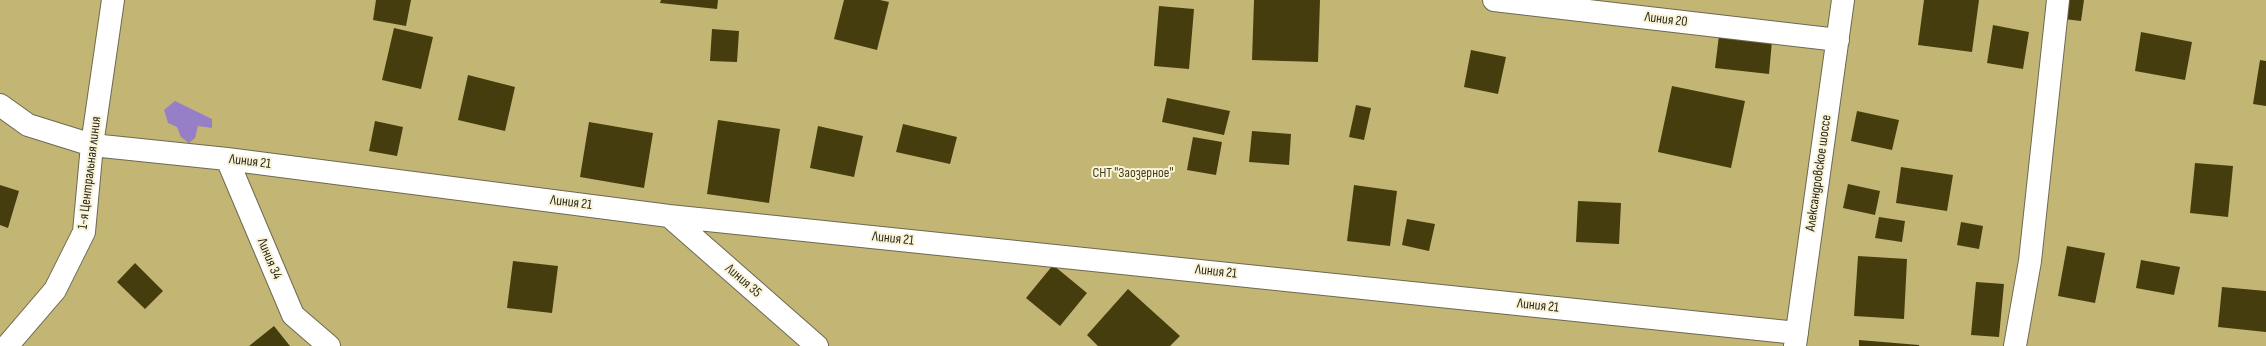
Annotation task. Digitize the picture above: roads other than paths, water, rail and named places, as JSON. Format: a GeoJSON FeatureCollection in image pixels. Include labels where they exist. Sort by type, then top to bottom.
{"type":"FeatureCollection","features":[{"type":"Feature","properties":{"kind":"street","name":"1-я Центральная линия"},"geometry":{"type":"LineString","coordinates":[[7,346],[54,290],[84,232],[92,145],[113,0]]}},
{"type":"Feature","properties":{"kind":"street","name":"Линия 20"},"geometry":{"type":"LineString","coordinates":[[1494,0],[1838,40]]}},
{"type":"Feature","properties":{"kind":"street","name":"Александровское шоссе"},"geometry":{"type":"LineString","coordinates":[[1796,339],[1843,0]]}},
{"type":"Feature","properties":{"kind":"street"},"geometry":{"type":"LineString","coordinates":[[2015,346],[2030,261],[2058,0]]}},
{"type":"Feature","properties":{"kind":"street","name":"Линия 21"},"geometry":{"type":"LineString","coordinates":[[0,105],[28,125],[92,145],[227,159],[669,216],[1796,339]]}},
{"type":"Feature","properties":{"kind":"street","name":"Линия 34"},"geometry":{"type":"LineString","coordinates":[[227,159],[293,315],[329,346]]}},
{"type":"Feature","properties":{"kind":"street","name":"Линия 35"},"geometry":{"type":"LineString","coordinates":[[669,216],[817,346]]}},
{"type":"Feature","properties":{"kind":"park label","name":"СНТ \"Заозерное\""},"geometry":{"type":"Point","coordinates":[1133,173]}}]}
